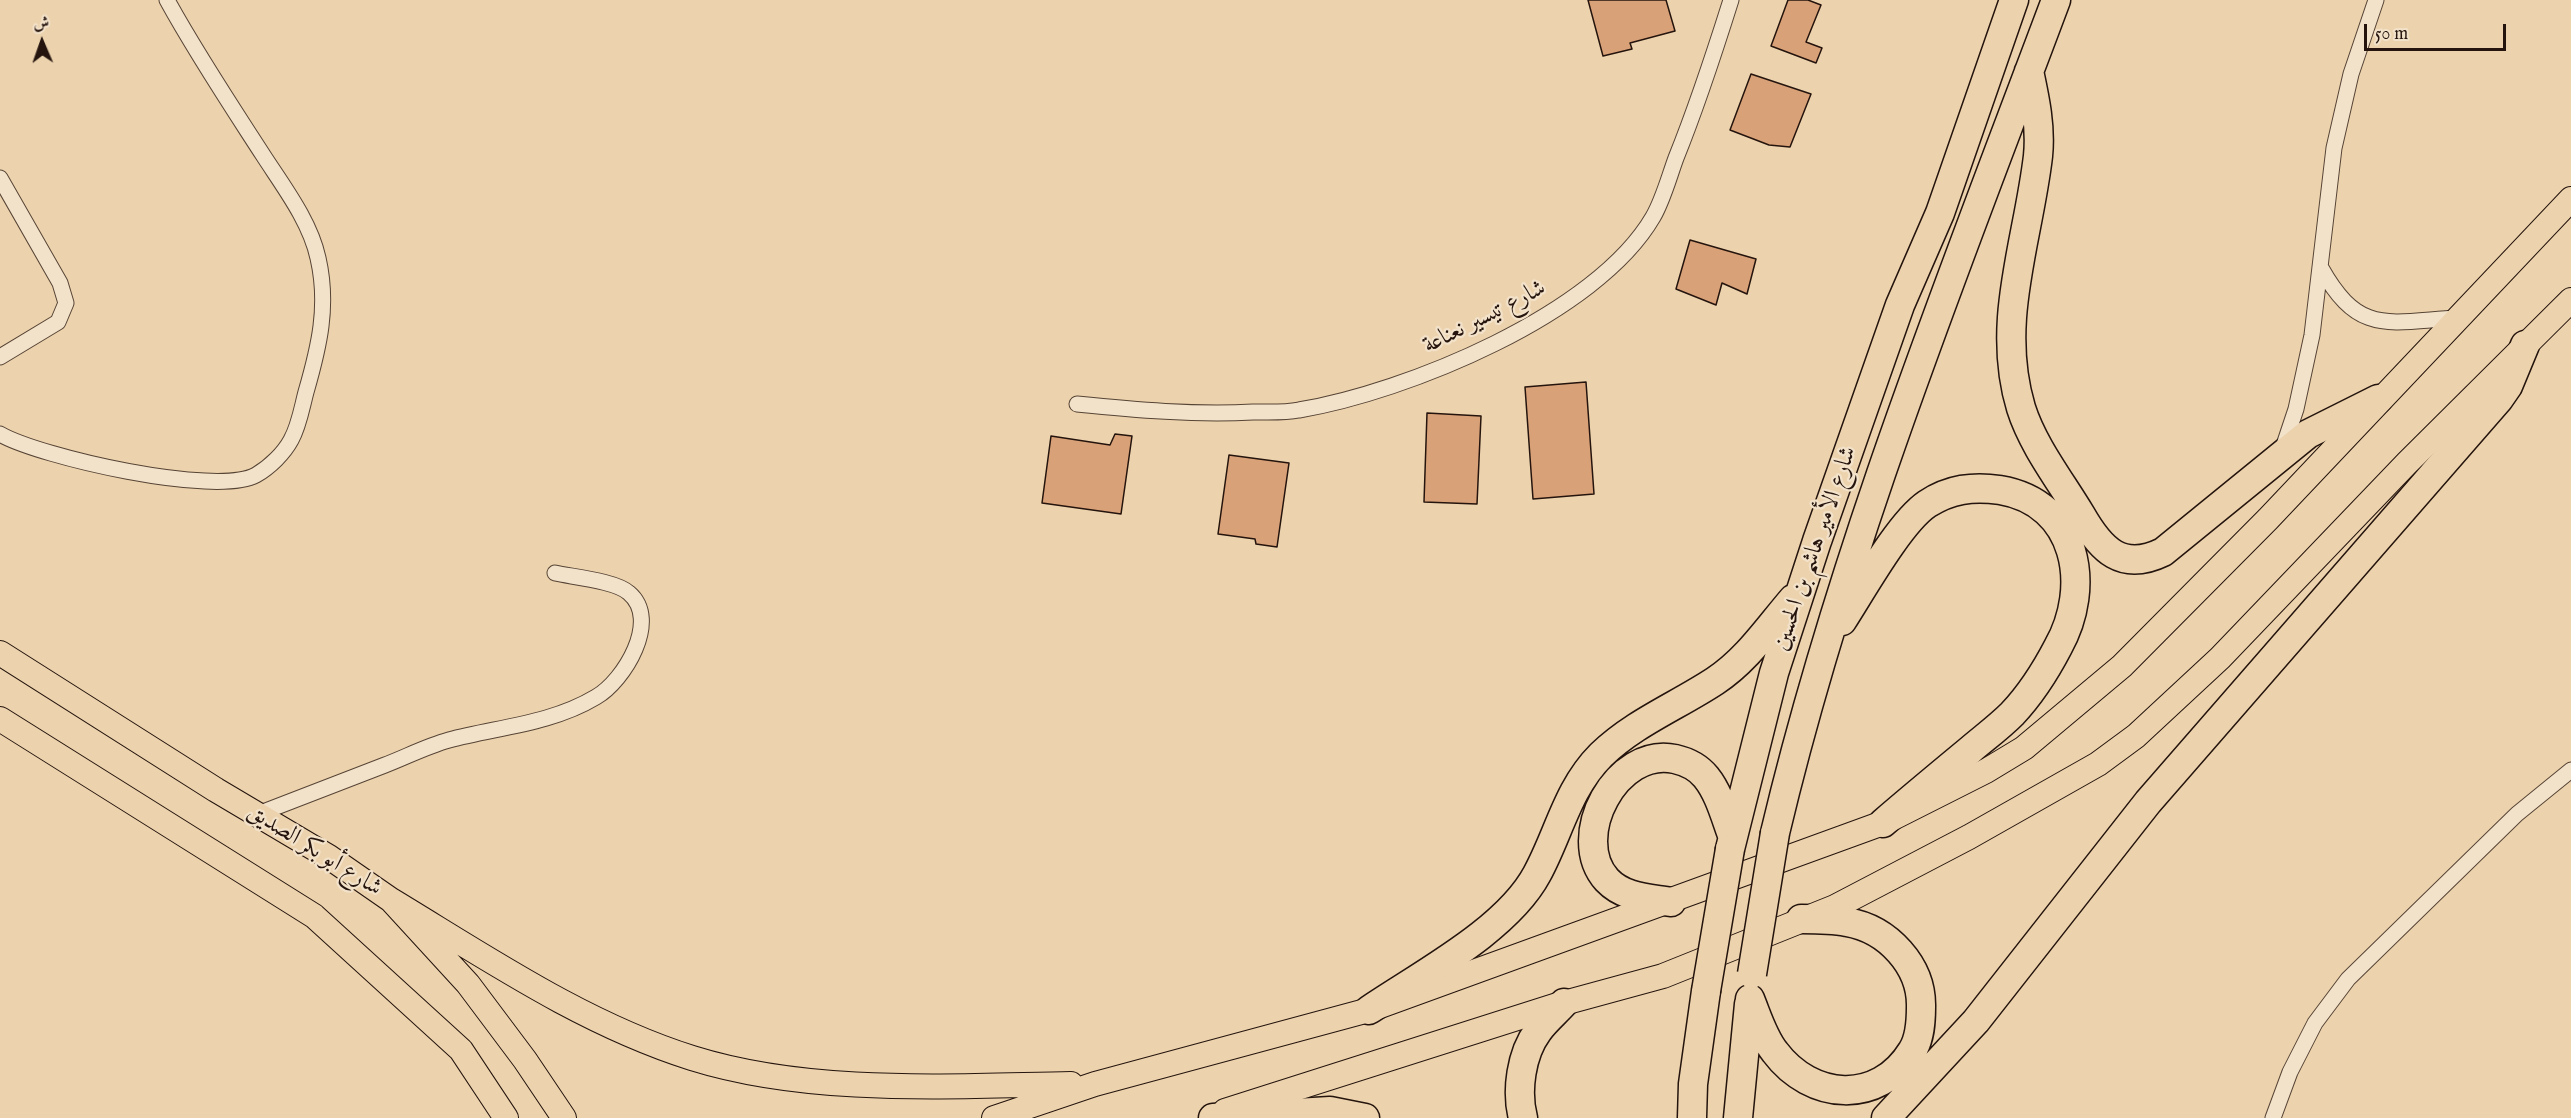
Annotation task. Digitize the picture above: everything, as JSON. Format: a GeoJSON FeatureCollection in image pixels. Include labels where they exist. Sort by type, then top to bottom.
{"type":"FeatureCollection","features":[{"type":"Feature","properties":{"kind":"highway","name":"شارع الأمير هاشم بن الحسين"},"geometry":{"type":"LineString","coordinates":[[1692,1118],[1693,1084],[1706,991],[1731,842],[1774,673],[1900,305],[1940,213],[2014,0]]}},
{"type":"Feature","properties":{"kind":"highway","name":"شارع الأمير هاشم بن الحسين"},"geometry":{"type":"LineString","coordinates":[[1738,1118],[1751,986],[1775,832],[1822,651],[1929,335],[1954,275],[2056,0]]}},
{"type":"Feature","properties":{"kind":"highway"},"geometry":{"type":"LineString","coordinates":[[2030,71],[2038,113],[2038,156],[2013,286],[2010,329],[2012,368],[2028,426],[2082,518],[2094,535],[2116,556],[2130,561],[2146,560],[2179,540],[2282,453],[2331,420],[2378,399]]}},
{"type":"Feature","properties":{"kind":"highway"},"geometry":{"type":"LineString","coordinates":[[1886,1118],[1976,1021],[2148,802],[2499,399],[2508,386],[2525,345]]}},
{"type":"Feature","properties":{"kind":"highway"},"geometry":{"type":"LineString","coordinates":[[1822,651],[1907,524],[1924,506],[1950,492],[1983,487],[2031,499],[2050,514],[2064,531],[2075,571],[2075,599],[2059,646],[2011,715],[1883,823]]}},
{"type":"Feature","properties":{"kind":"highway"},"geometry":{"type":"LineString","coordinates":[[1369,1010],[1491,928],[1511,908],[1537,875],[1569,801],[1582,777],[1600,756],[1645,721],[1689,698],[1737,664],[1802,588]]}},
{"type":"Feature","properties":{"kind":"highway"},"geometry":{"type":"LineString","coordinates":[[1671,902],[1629,895],[1611,883],[1601,868],[1594,847],[1596,823],[1601,805],[1616,782],[1629,768],[1643,760],[1660,756],[1691,764],[1713,787],[1731,842]]}},
{"type":"Feature","properties":{"kind":"highway"},"geometry":{"type":"LineString","coordinates":[[1751,986],[1775,1052],[1793,1072],[1824,1089],[1857,1089],[1883,1081],[1913,1050],[1920,1028],[1921,996],[1916,975],[1906,958],[1892,943],[1871,930],[1849,922],[1801,919]]}},
{"type":"Feature","properties":{"kind":"highway"},"geometry":{"type":"LineString","coordinates":[[1523,1118],[1520,1086],[1527,1051],[1537,1032],[1564,1003]]}},
{"type":"Feature","properties":{"kind":"highway"},"geometry":{"type":"LineString","coordinates":[[1678,1118],[1693,1084]]}},
{"type":"Feature","properties":{"kind":"highway"},"geometry":{"type":"LineString","coordinates":[[1213,1118],[1330,1111],[1365,1118]]}},
{"type":"Feature","properties":{"kind":"main road"},"geometry":{"type":"LineString","coordinates":[[994,1118],[1095,1084],[1369,1010],[1883,823],[1986,771],[2024,748],[2122,666],[2268,519],[2378,399],[2571,199]]}},
{"type":"Feature","properties":{"kind":"main road"},"geometry":{"type":"LineString","coordinates":[[1202,1118],[1564,1003],[1663,976],[1834,907],[1969,837],[2098,764],[2136,736],[2220,658],[2571,300]]}},
{"type":"Feature","properties":{"kind":"main road","name":"شارع أبو بكر الصديق"},"geometry":{"type":"LineString","coordinates":[[0,652],[392,900],[468,984],[525,1060],[564,1118]]}},
{"type":"Feature","properties":{"kind":"main road"},"geometry":{"type":"LineString","coordinates":[[0,719],[314,916],[461,1050],[506,1118]]}},
{"type":"Feature","properties":{"kind":"main road"},"geometry":{"type":"LineString","coordinates":[[392,900],[539,988],[650,1044],[694,1059],[775,1076],[878,1086],[1095,1084]]}},
{"type":"Feature","properties":{"kind":"main road"},"geometry":{"type":"LineString","coordinates":[[461,1050],[489,1118]]}},
{"type":"Feature","properties":{"kind":"street"},"geometry":{"type":"LineString","coordinates":[[0,434],[36,448],[113,467],[191,480],[218,481],[254,476],[268,467],[292,439],[321,340],[324,301],[318,257],[309,234],[285,190],[167,0]]}},
{"type":"Feature","properties":{"kind":"street","name":"شارع تيسير نعناعة"},"geometry":{"type":"LineString","coordinates":[[1077,404],[1198,415],[1298,411],[1434,371],[1503,340],[1559,308],[1596,280],[1626,252],[1653,217],[1704,86],[1731,0]]}},
{"type":"Feature","properties":{"kind":"street"},"geometry":{"type":"LineString","coordinates":[[2282,453],[2303,378],[2321,268],[2334,148],[2351,74],[2376,0]]}},
{"type":"Feature","properties":{"kind":"street"},"geometry":{"type":"LineString","coordinates":[[0,178],[60,283],[66,303],[58,322],[0,357]]}},
{"type":"Feature","properties":{"kind":"street"},"geometry":{"type":"LineString","coordinates":[[2321,268],[2338,294],[2363,317],[2396,322],[2457,318]]}},
{"type":"Feature","properties":{"kind":"street"},"geometry":{"type":"LineString","coordinates":[[258,814],[447,741],[560,713],[607,690],[626,667],[636,645],[642,623],[637,603],[629,593],[618,587],[555,573]]}},
{"type":"Feature","properties":{"kind":"street"},"geometry":{"type":"LineString","coordinates":[[2273,1118],[2290,1072],[2315,1023],[2348,979],[2517,814],[2571,770]]}},
{"type":"Feature","properties":{"kind":"building"},"geometry":{"type":"Polygon","coordinates":[[[1588,0],[1666,0],[1675,31],[1630,43],[1632,49],[1603,56],[1588,0]]]}},
{"type":"Feature","properties":{"kind":"building"},"geometry":{"type":"Polygon","coordinates":[[[1788,0],[1808,0],[1821,5],[1806,42],[1822,48],[1816,63],[1771,46],[1788,0]]]}},
{"type":"Feature","properties":{"kind":"building"},"geometry":{"type":"Polygon","coordinates":[[[1751,74],[1811,94],[1790,147],[1769,145],[1730,130],[1751,74]]]}},
{"type":"Feature","properties":{"kind":"building"},"geometry":{"type":"Polygon","coordinates":[[[1690,240],[1756,259],[1747,294],[1722,283],[1716,305],[1676,289],[1690,240]]]}},
{"type":"Feature","properties":{"kind":"building"},"geometry":{"type":"Polygon","coordinates":[[[1586,382],[1594,494],[1533,499],[1525,387],[1586,382]]]}},
{"type":"Feature","properties":{"kind":"building"},"geometry":{"type":"Polygon","coordinates":[[[1427,413],[1481,416],[1477,504],[1424,502],[1427,413]]]}},
{"type":"Feature","properties":{"kind":"building"},"geometry":{"type":"Polygon","coordinates":[[[1115,434],[1132,436],[1121,514],[1042,503],[1051,436],[1110,445],[1115,434]]]}},
{"type":"Feature","properties":{"kind":"building"},"geometry":{"type":"Polygon","coordinates":[[[1229,455],[1289,463],[1277,547],[1256,544],[1255,539],[1218,534],[1229,455]]]}}]}
